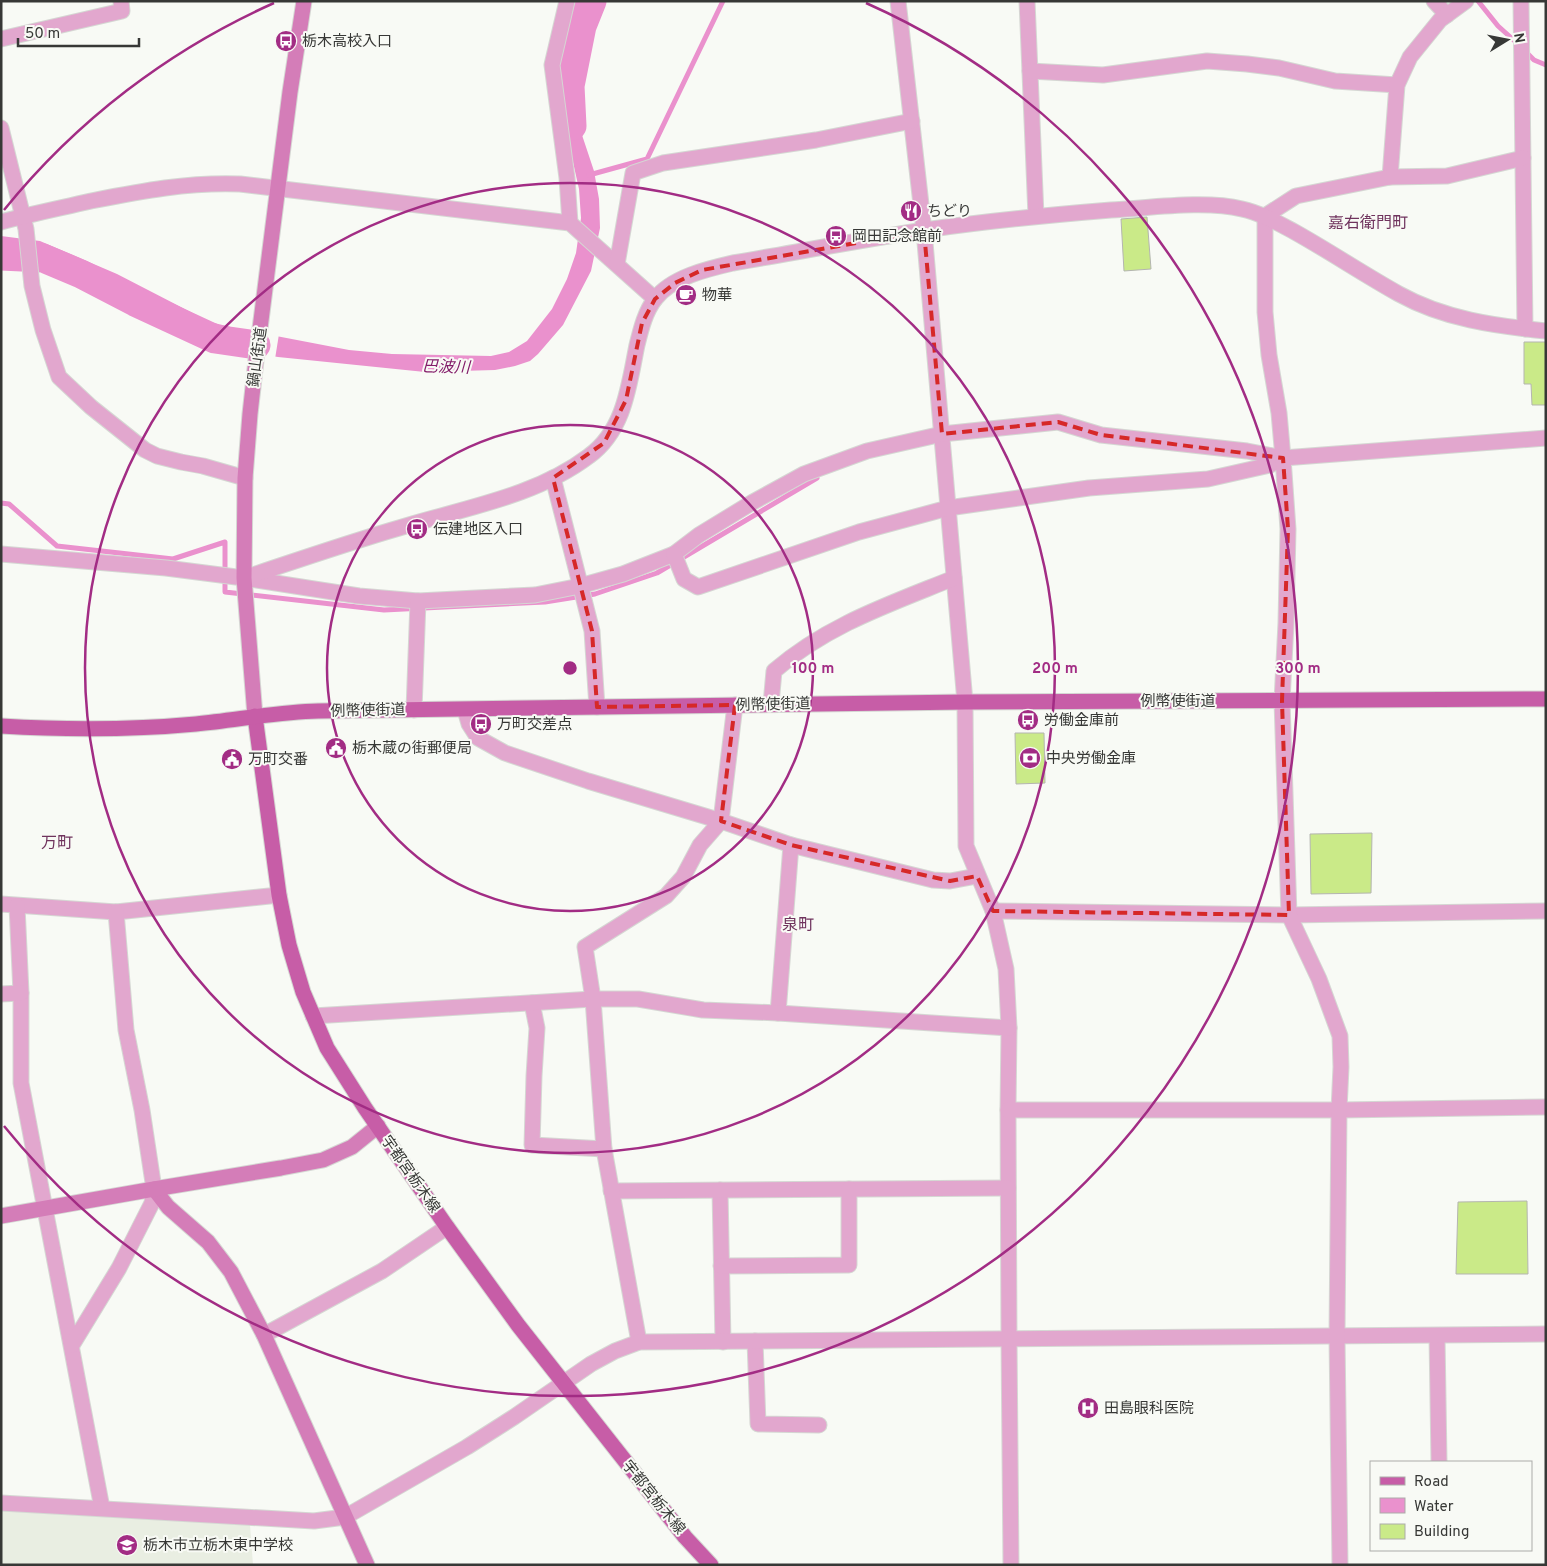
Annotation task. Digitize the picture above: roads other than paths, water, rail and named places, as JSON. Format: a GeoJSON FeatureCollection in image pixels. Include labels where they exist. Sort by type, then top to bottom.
{"type":"FeatureCollection","features":[{"type":"Feature","properties":{"kind":"main road","name":"例幣使街道"},"geometry":{"type":"LineString","coordinates":[[1,726],[51,729],[134,728],[198,724],[290,712],[771,704],[1546,699]]}},
{"type":"Feature","properties":{"kind":"main road","name":"宇都宮栃木線"},"geometry":{"type":"LineString","coordinates":[[255,716],[279,894],[289,944],[303,992],[327,1048],[447,1227],[518,1325],[685,1537],[711,1565]]}},
{"type":"Feature","properties":{"kind":"street"},"geometry":{"type":"LineString","coordinates":[[1,39],[122,11],[121,1]]}},
{"type":"Feature","properties":{"kind":"street","name":"鍋山街道"},"geometry":{"type":"LineString","coordinates":[[255,716],[244,578],[245,478],[256,360],[304,1]]}},
{"type":"Feature","properties":{"kind":"street"},"geometry":{"type":"LineString","coordinates":[[567,1],[552,65],[573,224]]}},
{"type":"Feature","properties":{"kind":"street"},"geometry":{"type":"LineString","coordinates":[[898,1],[924,230],[965,702],[966,846],[993,911],[1006,969],[1009,1028],[1008,1339],[1011,1565]]}},
{"type":"Feature","properties":{"kind":"street"},"geometry":{"type":"LineString","coordinates":[[1027,1],[1036,216]]}},
{"type":"Feature","properties":{"kind":"street"},"geometry":{"type":"LineString","coordinates":[[1434,1],[1447,15]]}},
{"type":"Feature","properties":{"kind":"street"},"geometry":{"type":"LineString","coordinates":[[1390,177],[1397,85],[1410,57],[1440,20],[1466,1]]}},
{"type":"Feature","properties":{"kind":"street"},"geometry":{"type":"LineString","coordinates":[[1521,1],[1525,329]]}},
{"type":"Feature","properties":{"kind":"street"},"geometry":{"type":"LineString","coordinates":[[1030,71],[1103,75],[1206,62],[1279,68],[1335,81],[1397,85]]}},
{"type":"Feature","properties":{"kind":"street"},"geometry":{"type":"LineString","coordinates":[[617,264],[632,173],[663,164],[816,140],[912,121]]}},
{"type":"Feature","properties":{"kind":"street"},"geometry":{"type":"LineString","coordinates":[[1,128],[24,223],[32,286],[43,330],[59,377],[91,407],[145,450],[157,456],[204,466],[245,478]]}},
{"type":"Feature","properties":{"kind":"street"},"geometry":{"type":"LineString","coordinates":[[1265,216],[1296,196],[1390,177],[1446,176],[1523,158]]}},
{"type":"Feature","properties":{"kind":"street"},"geometry":{"type":"LineString","coordinates":[[1,222],[24,223],[46,210],[176,185],[209,182],[279,188],[573,224],[655,299]]}},
{"type":"Feature","properties":{"kind":"street"},"geometry":{"type":"LineString","coordinates":[[244,578],[400,527],[514,494],[553,478],[590,456],[604,443],[617,423],[626,400],[642,323],[655,299],[675,283],[702,270],[733,263],[924,230],[1036,216],[1213,205],[1243,209],[1265,216],[1318,245],[1400,295],[1443,313],[1479,323],[1546,331]]}},
{"type":"Feature","properties":{"kind":"street"},"geometry":{"type":"LineString","coordinates":[[1265,216],[1264,256],[1267,329],[1269,355],[1280,413],[1288,529],[1282,701],[1290,915],[1319,979],[1340,1036],[1337,1337],[1340,1565]]}},
{"type":"Feature","properties":{"kind":"street"},"geometry":{"type":"LineString","coordinates":[[1,554],[166,568],[359,596],[418,601],[535,595],[580,586],[623,574],[674,554],[699,535],[746,506],[804,474],[867,451],[942,434],[1058,422],[1101,435],[1247,450],[1283,458],[1546,438]]}},
{"type":"Feature","properties":{"kind":"street"},"geometry":{"type":"LineString","coordinates":[[674,554],[684,578],[698,587],[858,532],[948,508],[1089,488],[1208,479],[1270,466],[1283,458]]}},
{"type":"Feature","properties":{"kind":"street"},"geometry":{"type":"LineString","coordinates":[[553,478],[592,632],[597,707]]}},
{"type":"Feature","properties":{"kind":"street"},"geometry":{"type":"LineString","coordinates":[[771,704],[774,671],[794,654],[846,622],[954,578]]}},
{"type":"Feature","properties":{"kind":"street"},"geometry":{"type":"LineString","coordinates":[[414,710],[418,601]]}},
{"type":"Feature","properties":{"kind":"street"},"geometry":{"type":"LineString","coordinates":[[639,1342],[604,1149],[593,999],[585,947],[666,896],[684,877],[700,845],[721,821],[735,705]]}},
{"type":"Feature","properties":{"kind":"street"},"geometry":{"type":"LineString","coordinates":[[465,710],[469,724],[478,738],[505,753],[588,781],[721,821],[791,845],[933,880],[950,881],[977,876]]}},
{"type":"Feature","properties":{"kind":"street"},"geometry":{"type":"LineString","coordinates":[[778,1013],[791,845]]}},
{"type":"Feature","properties":{"kind":"street"},"geometry":{"type":"LineString","coordinates":[[1,904],[116,912],[279,894]]}},
{"type":"Feature","properties":{"kind":"street"},"geometry":{"type":"LineString","coordinates":[[17,906],[21,993],[21,1083],[102,1508]]}},
{"type":"Feature","properties":{"kind":"street"},"geometry":{"type":"LineString","coordinates":[[993,911],[1290,915],[1546,911]]}},
{"type":"Feature","properties":{"kind":"street"},"geometry":{"type":"LineString","coordinates":[[72,1345],[119,1268],[152,1203],[154,1189],[142,1110],[126,1030],[116,912]]}},
{"type":"Feature","properties":{"kind":"street"},"geometry":{"type":"LineString","coordinates":[[1,994],[21,993]]}},
{"type":"Feature","properties":{"kind":"street"},"geometry":{"type":"LineString","coordinates":[[313,1016],[593,999],[638,999],[703,1010],[1009,1028]]}},
{"type":"Feature","properties":{"kind":"street"},"geometry":{"type":"LineString","coordinates":[[532,1003],[537,1028],[532,1145],[604,1149]]}},
{"type":"Feature","properties":{"kind":"street"},"geometry":{"type":"LineString","coordinates":[[1008,1110],[1339,1110],[1546,1107]]}},
{"type":"Feature","properties":{"kind":"street"},"geometry":{"type":"LineString","coordinates":[[1,1216],[323,1160],[352,1147],[378,1126]]}},
{"type":"Feature","properties":{"kind":"street"},"geometry":{"type":"LineString","coordinates":[[611,1191],[1008,1188]]}},
{"type":"Feature","properties":{"kind":"street"},"geometry":{"type":"LineString","coordinates":[[154,1189],[168,1207],[208,1242],[231,1272],[264,1335],[367,1565]]}},
{"type":"Feature","properties":{"kind":"street"},"geometry":{"type":"LineString","coordinates":[[721,1266],[850,1265],[849,1189]]}},
{"type":"Feature","properties":{"kind":"street"},"geometry":{"type":"LineString","coordinates":[[720,1190],[723,1342]]}},
{"type":"Feature","properties":{"kind":"street"},"geometry":{"type":"LineString","coordinates":[[264,1335],[382,1271],[447,1227]]}},
{"type":"Feature","properties":{"kind":"street"},"geometry":{"type":"LineString","coordinates":[[1,1503],[314,1521],[345,1517],[468,1447],[514,1418],[563,1383],[615,1351],[639,1342],[1546,1334]]}},
{"type":"Feature","properties":{"kind":"street"},"geometry":{"type":"LineString","coordinates":[[1437,1336],[1439,1461]]}},
{"type":"Feature","properties":{"kind":"street"},"geometry":{"type":"LineString","coordinates":[[755,1341],[758,1424],[819,1424]]}},
{"type":"Feature","properties":{"kind":"water"},"geometry":{"type":"Polygon","coordinates":[[[575,1],[593,1],[572,54],[568,80],[578,123],[594,171],[599,199],[600,228],[591,271],[563,325],[530,361],[495,370],[425,372],[278,357],[232,350],[215,338],[123,297],[113,289],[72,271],[30,255],[1,251],[1,236],[40,241],[117,274],[210,322],[239,329],[349,350],[392,354],[491,356],[509,352],[527,341],[552,309],[567,279],[576,253],[581,218],[579,189],[559,100],[556,65],[563,28],[575,1]]]}},
{"type":"Feature","properties":{"kind":"waterway","name":"巴波川"},"geometry":{"type":"LineString","coordinates":[[572,126],[570,86],[582,26],[592,1]]}},
{"type":"Feature","properties":{"kind":"waterway"},"geometry":{"type":"LineString","coordinates":[[589,175],[647,159],[723,1]]}},
{"type":"Feature","properties":{"kind":"waterway"},"geometry":{"type":"LineString","coordinates":[[1478,1],[1498,26],[1518,44]]}},
{"type":"Feature","properties":{"kind":"waterway"},"geometry":{"type":"LineString","coordinates":[[1526,52],[1534,60],[1546,65]]}},
{"type":"Feature","properties":{"kind":"waterway","name":"巴波川"},"geometry":{"type":"LineString","coordinates":[[1,256],[43,258],[81,274],[135,302],[215,339],[256,345]]}},
{"type":"Feature","properties":{"kind":"waterway"},"geometry":{"type":"LineString","coordinates":[[1,503],[9,504],[57,546],[173,559],[225,542],[225,592],[384,610],[545,602],[595,594],[657,573],[817,478]]}},
{"type":"Feature","properties":{"kind":"place","name":"栃木高校入口"},"geometry":{"type":"Point","coordinates":[286,41]}},
{"type":"Feature","properties":{"kind":"place","name":"ちどり"},"geometry":{"type":"Point","coordinates":[911,211]}},
{"type":"Feature","properties":{"kind":"place","name":"岡田記念館前"},"geometry":{"type":"Point","coordinates":[836,236]}},
{"type":"Feature","properties":{"kind":"place","name":"物華"},"geometry":{"type":"Point","coordinates":[686,295]}},
{"type":"Feature","properties":{"kind":"place","name":"伝建地区入口"},"geometry":{"type":"Point","coordinates":[417,529]}},
{"type":"Feature","properties":{"kind":"place","name":"労働金庫前"},"geometry":{"type":"Point","coordinates":[1028,720]}},
{"type":"Feature","properties":{"kind":"place","name":"万町交差点"},"geometry":{"type":"Point","coordinates":[481,724]}},
{"type":"Feature","properties":{"kind":"place","name":"栃木蔵の街郵便局"},"geometry":{"type":"Point","coordinates":[336,748]}},
{"type":"Feature","properties":{"kind":"place","name":"中央労働金庫"},"geometry":{"type":"Point","coordinates":[1030,758]}},
{"type":"Feature","properties":{"kind":"place","name":"万町交番"},"geometry":{"type":"Point","coordinates":[232,759]}},
{"type":"Feature","properties":{"kind":"place","name":"田島眼科医院"},"geometry":{"type":"Point","coordinates":[1088,1408]}},
{"type":"Feature","properties":{"kind":"place","name":"栃木市立栃木東中学校"},"geometry":{"type":"Point","coordinates":[127,1545]}},
{"type":"Feature","properties":{"kind":"district","name":"嘉右衛門町"},"geometry":{"type":"Point","coordinates":[1368,222]}},
{"type":"Feature","properties":{"kind":"district","name":"万町"},"geometry":{"type":"Point","coordinates":[57,842]}},
{"type":"Feature","properties":{"kind":"district","name":"泉町"},"geometry":{"type":"Point","coordinates":[798,924]}}]}
